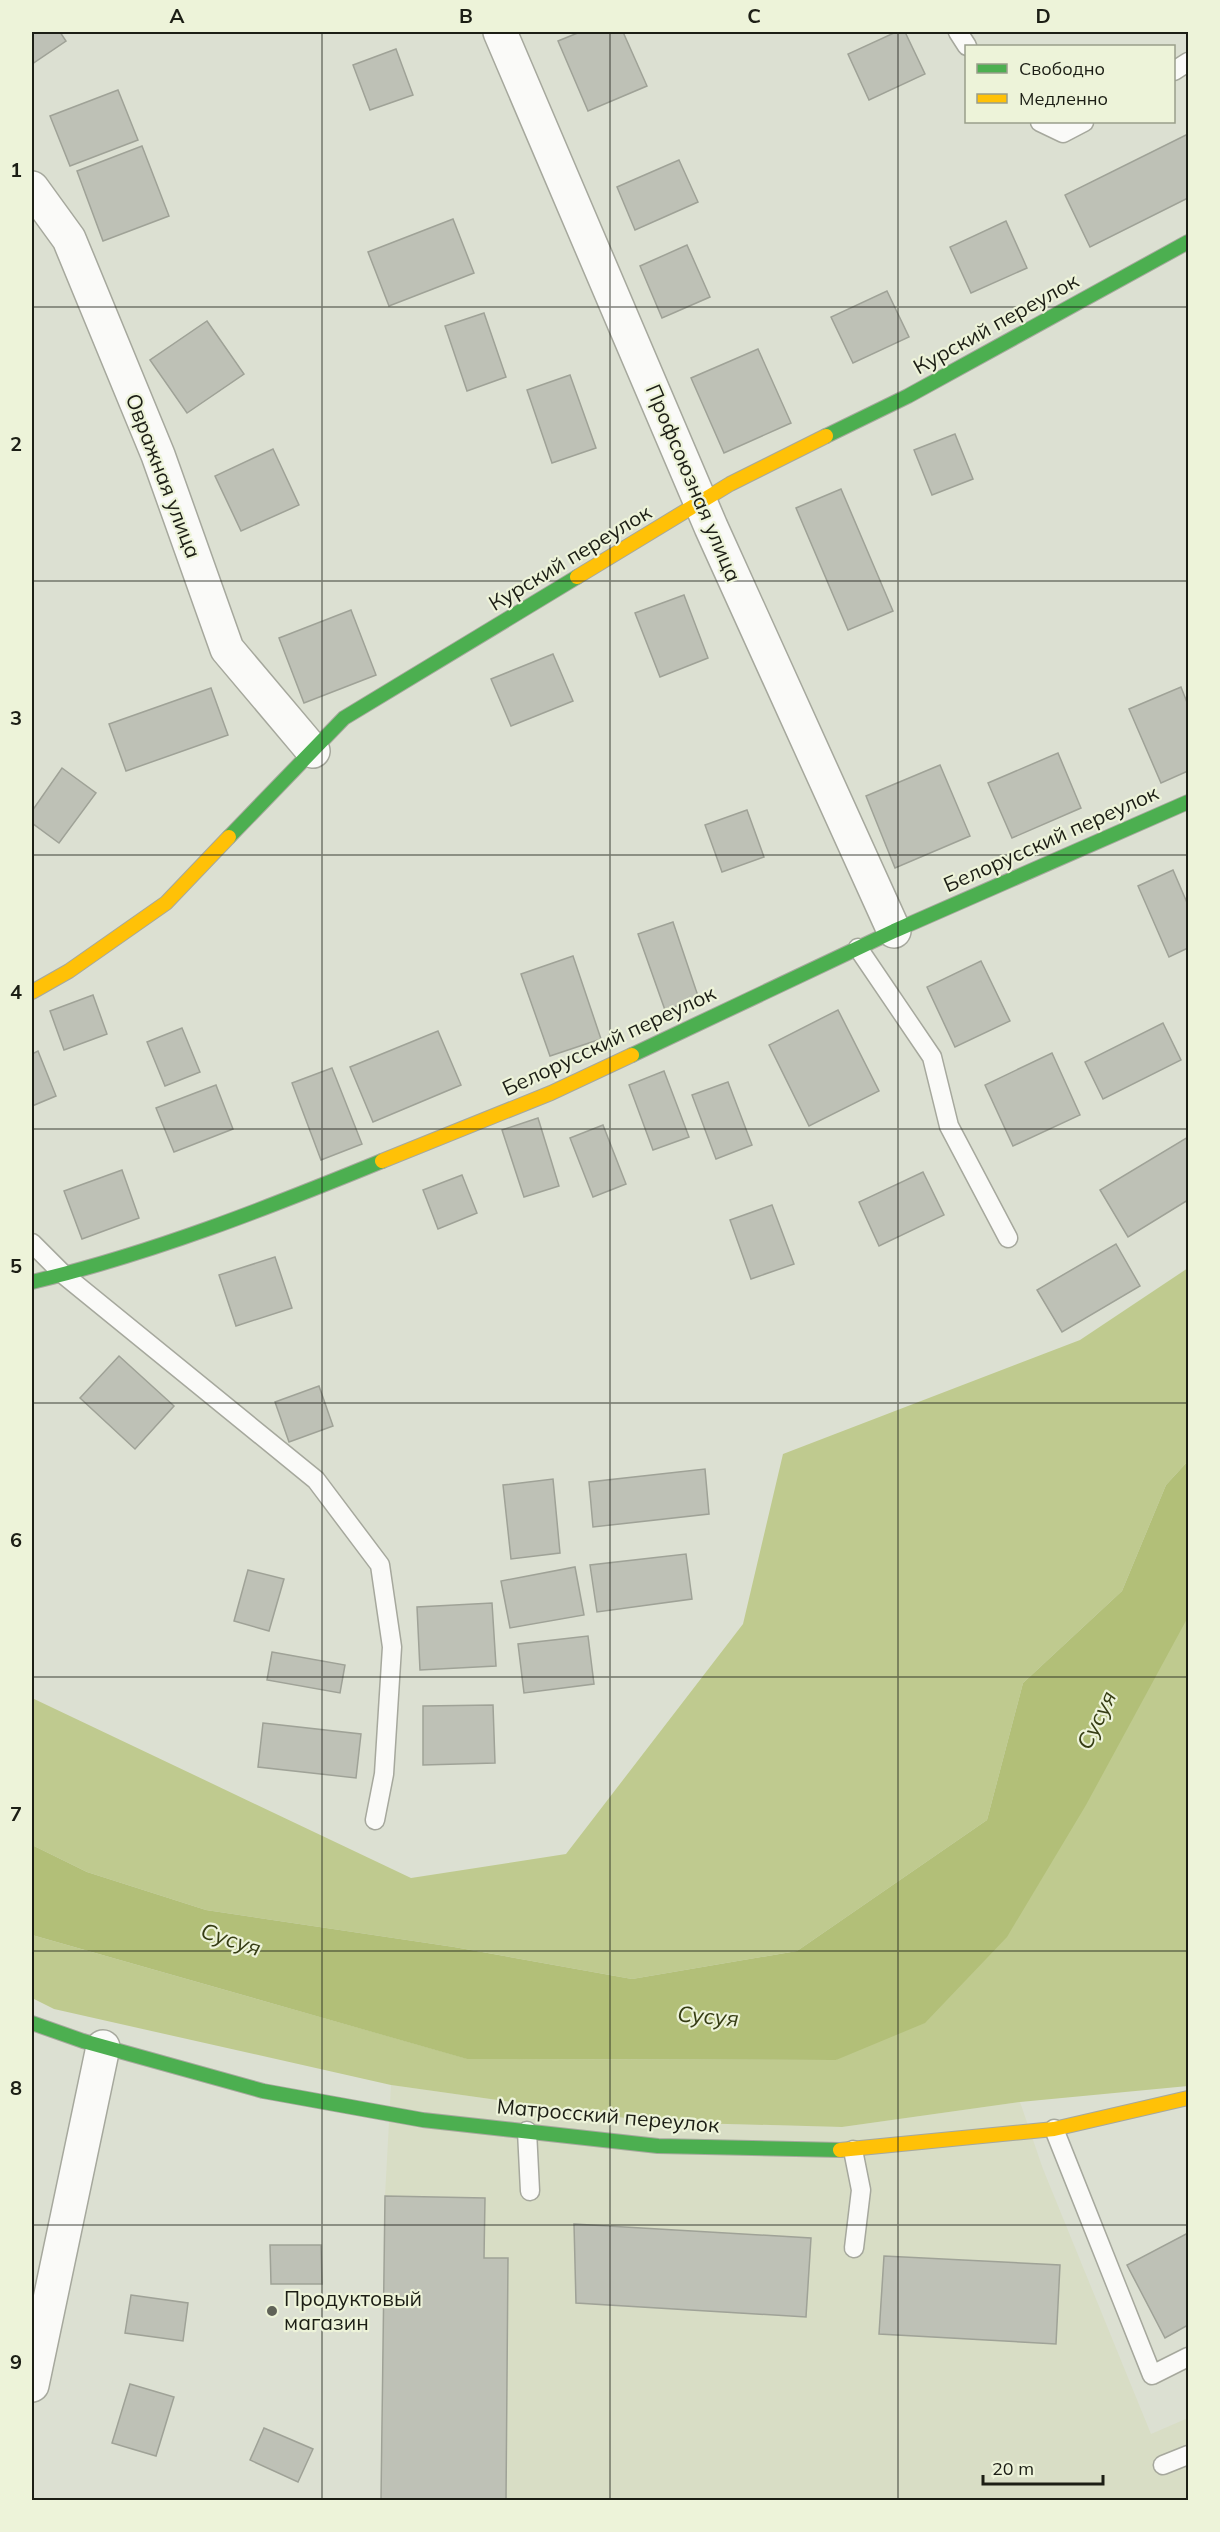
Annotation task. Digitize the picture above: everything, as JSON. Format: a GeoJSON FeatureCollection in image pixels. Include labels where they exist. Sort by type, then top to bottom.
{"type":"FeatureCollection","features":[{"type":"Feature","properties":{"kind":"street","name":"Профсоюзная улица"},"geometry":{"type":"LineString","coordinates":[[500,32],[702,504],[894,931]]}},
{"type":"Feature","properties":{"kind":"street","name":"Овражная улица"},"geometry":{"type":"LineString","coordinates":[[32,188],[69,239],[158,455],[227,649],[313,751]]}},
{"type":"Feature","properties":{"kind":"street","name":"Курский переулок"},"geometry":{"type":"LineString","coordinates":[[32,992],[69,971],[166,903],[344,718],[702,504],[730,484],[908,396],[1188,242]]}},
{"type":"Feature","properties":{"kind":"street","name":"Белорусский переулок"},"geometry":{"type":"LineString","coordinates":[[32,1282],[106,1264],[267,1208],[551,1094],[894,931],[1188,802]]}},
{"type":"Feature","properties":{"kind":"street","name":"Матросский переулок"},"geometry":{"type":"LineString","coordinates":[[32,2022],[103,2047],[263,2091],[423,2120],[658,2146],[853,2150],[1054,2128],[1188,2098]]}},
{"type":"Feature","properties":{"kind":"street"},"geometry":{"type":"LineString","coordinates":[[32,2385],[103,2047]]}},
{"type":"Feature","properties":{"kind":"lane"},"geometry":{"type":"LineString","coordinates":[[958,32],[966,45]]}},
{"type":"Feature","properties":{"kind":"lane"},"geometry":{"type":"LineString","coordinates":[[1042,123],[1063,133],[1082,123]]}},
{"type":"Feature","properties":{"kind":"lane"},"geometry":{"type":"LineString","coordinates":[[858,948],[932,1057],[949,1126],[1008,1238]]}},
{"type":"Feature","properties":{"kind":"lane"},"geometry":{"type":"LineString","coordinates":[[32,1243],[63,1274],[316,1480],[380,1565],[393,1647],[384,1774],[375,1820]]}},
{"type":"Feature","properties":{"kind":"lane"},"geometry":{"type":"LineString","coordinates":[[1054,2128],[1152,2375],[1188,2357]]}},
{"type":"Feature","properties":{"kind":"lane"},"geometry":{"type":"LineString","coordinates":[[527,2131],[530,2191]]}},
{"type":"Feature","properties":{"kind":"lane"},"geometry":{"type":"LineString","coordinates":[[853,2150],[861,2190],[854,2248]]}},
{"type":"Feature","properties":{"kind":"lane"},"geometry":{"type":"LineString","coordinates":[[1163,2465],[1188,2455]]}},
{"type":"Feature","properties":{"kind":"shaded area"},"geometry":{"type":"Polygon","coordinates":[[[1188,1268],[1188,1461],[1166,1485],[1122,1591],[1023,1683],[987,1820],[797,1951],[632,1979],[454,1947],[206,1910],[87,1872],[32,1845],[32,1698],[411,1878],[566,1854],[743,1624],[783,1454],[1080,1340],[1188,1268]]]}},
{"type":"Feature","properties":{"kind":"shaded area"},"geometry":{"type":"Polygon","coordinates":[[[1188,1617],[1188,2086],[1020,2102],[842,2127],[654,2122],[391,2085],[54,2009],[32,1998],[32,1935],[468,2059],[836,2060],[1188,1617]]]}},
{"type":"Feature","properties":{"kind":"shaded area"},"geometry":{"type":"Polygon","coordinates":[[[391,2085],[654,2122],[842,2127],[1020,2102],[1043,2169],[1151,2434],[1188,2418],[1188,2500],[381,2500],[385,2196],[391,2085]]]}},
{"type":"Feature","properties":{"kind":"water","name":"Сусуя"},"geometry":{"type":"Polygon","coordinates":[[[1188,1461],[1188,1617],[1086,1805],[1007,1937],[925,2023],[836,2060],[467,2059],[32,1935],[32,1845],[87,1872],[206,1910],[454,1947],[632,1979],[797,1951],[987,1820],[1023,1683],[1122,1591],[1166,1485],[1188,1461]]]}},
{"type":"Feature","properties":{"kind":"building"},"geometry":{"type":"Polygon","coordinates":[[[32,32],[60,32],[66,41],[32,64],[32,32]]]}},
{"type":"Feature","properties":{"kind":"building"},"geometry":{"type":"Polygon","coordinates":[[[580,32],[623,32],[647,86],[588,111],[558,41],[580,32]]]}},
{"type":"Feature","properties":{"kind":"building"},"geometry":{"type":"Polygon","coordinates":[[[896,32],[905,32],[925,74],[869,100],[848,54],[896,32]]]}},
{"type":"Feature","properties":{"kind":"building"},"geometry":{"type":"Polygon","coordinates":[[[396,49],[413,95],[370,110],[353,65],[396,49]]]}},
{"type":"Feature","properties":{"kind":"building"},"geometry":{"type":"Polygon","coordinates":[[[118,90],[138,140],[70,166],[50,116],[118,90]]]}},
{"type":"Feature","properties":{"kind":"building"},"geometry":{"type":"Polygon","coordinates":[[[1188,134],[1188,198],[1090,247],[1065,195],[1188,134]]]}},
{"type":"Feature","properties":{"kind":"building"},"geometry":{"type":"Polygon","coordinates":[[[142,146],[169,216],[103,241],[77,171],[142,146]]]}},
{"type":"Feature","properties":{"kind":"building"},"geometry":{"type":"Polygon","coordinates":[[[679,160],[698,202],[635,230],[617,187],[679,160]]]}},
{"type":"Feature","properties":{"kind":"building"},"geometry":{"type":"Polygon","coordinates":[[[453,219],[474,273],[389,306],[368,252],[453,219]]]}},
{"type":"Feature","properties":{"kind":"building"},"geometry":{"type":"Polygon","coordinates":[[[1006,221],[1027,268],[971,293],[950,247],[1006,221]]]}},
{"type":"Feature","properties":{"kind":"building"},"geometry":{"type":"Polygon","coordinates":[[[687,245],[710,297],[662,318],[640,266],[687,245]]]}},
{"type":"Feature","properties":{"kind":"building"},"geometry":{"type":"Polygon","coordinates":[[[887,291],[909,337],[853,363],[831,317],[887,291]]]}},
{"type":"Feature","properties":{"kind":"building"},"geometry":{"type":"Polygon","coordinates":[[[484,313],[506,377],[467,391],[445,326],[484,313]]]}},
{"type":"Feature","properties":{"kind":"building"},"geometry":{"type":"Polygon","coordinates":[[[207,321],[244,374],[187,413],[150,360],[207,321]]]}},
{"type":"Feature","properties":{"kind":"building"},"geometry":{"type":"Polygon","coordinates":[[[758,349],[791,423],[724,453],[691,378],[758,349]]]}},
{"type":"Feature","properties":{"kind":"building"},"geometry":{"type":"Polygon","coordinates":[[[570,375],[596,448],[552,463],[527,390],[570,375]]]}},
{"type":"Feature","properties":{"kind":"building"},"geometry":{"type":"Polygon","coordinates":[[[955,434],[973,479],[932,495],[914,450],[955,434]]]}},
{"type":"Feature","properties":{"kind":"building"},"geometry":{"type":"Polygon","coordinates":[[[273,449],[299,505],[241,531],[215,476],[273,449]]]}},
{"type":"Feature","properties":{"kind":"building"},"geometry":{"type":"Polygon","coordinates":[[[841,489],[893,611],[848,630],[796,508],[841,489]]]}},
{"type":"Feature","properties":{"kind":"building"},"geometry":{"type":"Polygon","coordinates":[[[684,595],[708,658],[660,677],[635,613],[684,595]]]}},
{"type":"Feature","properties":{"kind":"building"},"geometry":{"type":"Polygon","coordinates":[[[351,610],[376,675],[304,703],[279,638],[351,610]]]}},
{"type":"Feature","properties":{"kind":"building"},"geometry":{"type":"Polygon","coordinates":[[[553,654],[573,701],[511,726],[491,679],[553,654]]]}},
{"type":"Feature","properties":{"kind":"building"},"geometry":{"type":"Polygon","coordinates":[[[1181,687],[1188,705],[1188,771],[1161,783],[1129,709],[1181,687]]]}},
{"type":"Feature","properties":{"kind":"building"},"geometry":{"type":"Polygon","coordinates":[[[211,688],[228,735],[126,771],[109,724],[211,688]]]}},
{"type":"Feature","properties":{"kind":"building"},"geometry":{"type":"Polygon","coordinates":[[[1058,753],[1081,808],[1012,838],[988,783],[1058,753]]]}},
{"type":"Feature","properties":{"kind":"building"},"geometry":{"type":"Polygon","coordinates":[[[940,765],[970,836],[895,868],[866,796],[940,765]]]}},
{"type":"Feature","properties":{"kind":"building"},"geometry":{"type":"Polygon","coordinates":[[[62,768],[96,793],[59,843],[32,823],[32,811],[62,768]]]}},
{"type":"Feature","properties":{"kind":"building"},"geometry":{"type":"Polygon","coordinates":[[[747,810],[764,857],[722,872],[705,825],[747,810]]]}},
{"type":"Feature","properties":{"kind":"building"},"geometry":{"type":"Polygon","coordinates":[[[1173,870],[1188,905],[1188,948],[1169,957],[1138,886],[1173,870]]]}},
{"type":"Feature","properties":{"kind":"building"},"geometry":{"type":"Polygon","coordinates":[[[673,922],[699,999],[665,1010],[638,934],[673,922]]]}},
{"type":"Feature","properties":{"kind":"building"},"geometry":{"type":"Polygon","coordinates":[[[573,956],[601,1039],[550,1056],[521,974],[573,956]]]}},
{"type":"Feature","properties":{"kind":"building"},"geometry":{"type":"Polygon","coordinates":[[[981,961],[1010,1021],[955,1047],[927,987],[981,961]]]}},
{"type":"Feature","properties":{"kind":"building"},"geometry":{"type":"Polygon","coordinates":[[[93,995],[107,1034],[64,1050],[50,1011],[93,995]]]}},
{"type":"Feature","properties":{"kind":"building"},"geometry":{"type":"Polygon","coordinates":[[[838,1010],[879,1091],[809,1126],[769,1045],[838,1010]]]}},
{"type":"Feature","properties":{"kind":"building"},"geometry":{"type":"Polygon","coordinates":[[[1163,1023],[1181,1060],[1103,1099],[1085,1062],[1163,1023]]]}},
{"type":"Feature","properties":{"kind":"building"},"geometry":{"type":"Polygon","coordinates":[[[182,1028],[200,1072],[165,1086],[147,1042],[182,1028]]]}},
{"type":"Feature","properties":{"kind":"building"},"geometry":{"type":"Polygon","coordinates":[[[438,1031],[461,1085],[373,1122],[350,1067],[438,1031]]]}},
{"type":"Feature","properties":{"kind":"building"},"geometry":{"type":"Polygon","coordinates":[[[38,1051],[56,1096],[32,1106],[32,1054],[38,1051]]]}},
{"type":"Feature","properties":{"kind":"building"},"geometry":{"type":"Polygon","coordinates":[[[1052,1053],[1080,1115],[1013,1146],[985,1085],[1052,1053]]]}},
{"type":"Feature","properties":{"kind":"building"},"geometry":{"type":"Polygon","coordinates":[[[332,1068],[362,1144],[321,1160],[292,1083],[332,1068]]]}},
{"type":"Feature","properties":{"kind":"building"},"geometry":{"type":"Polygon","coordinates":[[[664,1071],[689,1137],[653,1150],[629,1085],[664,1071]]]}},
{"type":"Feature","properties":{"kind":"building"},"geometry":{"type":"Polygon","coordinates":[[[728,1082],[752,1145],[716,1159],[692,1095],[728,1082]]]}},
{"type":"Feature","properties":{"kind":"building"},"geometry":{"type":"Polygon","coordinates":[[[216,1085],[233,1129],[174,1152],[156,1108],[216,1085]]]}},
{"type":"Feature","properties":{"kind":"building"},"geometry":{"type":"Polygon","coordinates":[[[538,1118],[559,1186],[524,1197],[502,1130],[538,1118]]]}},
{"type":"Feature","properties":{"kind":"building"},"geometry":{"type":"Polygon","coordinates":[[[603,1125],[626,1184],[593,1197],[570,1138],[603,1125]]]}},
{"type":"Feature","properties":{"kind":"building"},"geometry":{"type":"Polygon","coordinates":[[[1188,1137],[1188,1200],[1128,1237],[1100,1190],[1188,1137]]]}},
{"type":"Feature","properties":{"kind":"building"},"geometry":{"type":"Polygon","coordinates":[[[122,1170],[139,1218],[82,1239],[64,1191],[122,1170]]]}},
{"type":"Feature","properties":{"kind":"building"},"geometry":{"type":"Polygon","coordinates":[[[923,1172],[944,1215],[879,1246],[859,1202],[923,1172]]]}},
{"type":"Feature","properties":{"kind":"building"},"geometry":{"type":"Polygon","coordinates":[[[462,1175],[477,1213],[438,1229],[423,1190],[462,1175]]]}},
{"type":"Feature","properties":{"kind":"building"},"geometry":{"type":"Polygon","coordinates":[[[772,1205],[794,1264],[751,1279],[730,1220],[772,1205]]]}},
{"type":"Feature","properties":{"kind":"building"},"geometry":{"type":"Polygon","coordinates":[[[1116,1244],[1140,1286],[1062,1332],[1037,1290],[1116,1244]]]}},
{"type":"Feature","properties":{"kind":"building"},"geometry":{"type":"Polygon","coordinates":[[[275,1257],[292,1308],[236,1326],[219,1275],[275,1257]]]}},
{"type":"Feature","properties":{"kind":"building"},"geometry":{"type":"Polygon","coordinates":[[[119,1356],[174,1406],[135,1449],[80,1398],[119,1356]]]}},
{"type":"Feature","properties":{"kind":"building"},"geometry":{"type":"Polygon","coordinates":[[[319,1386],[333,1426],[289,1442],[275,1402],[319,1386]]]}},
{"type":"Feature","properties":{"kind":"building"},"geometry":{"type":"Polygon","coordinates":[[[705,1469],[709,1514],[593,1527],[589,1482],[705,1469]]]}},
{"type":"Feature","properties":{"kind":"building"},"geometry":{"type":"Polygon","coordinates":[[[553,1479],[560,1553],[511,1559],[503,1485],[553,1479]]]}},
{"type":"Feature","properties":{"kind":"building"},"geometry":{"type":"Polygon","coordinates":[[[686,1554],[692,1599],[597,1612],[590,1565],[686,1554]]]}},
{"type":"Feature","properties":{"kind":"building"},"geometry":{"type":"Polygon","coordinates":[[[575,1567],[584,1615],[510,1628],[501,1581],[575,1567]]]}},
{"type":"Feature","properties":{"kind":"building"},"geometry":{"type":"Polygon","coordinates":[[[248,1570],[284,1579],[269,1631],[234,1621],[248,1570]]]}},
{"type":"Feature","properties":{"kind":"building"},"geometry":{"type":"Polygon","coordinates":[[[492,1603],[496,1666],[420,1670],[417,1607],[492,1603]]]}},
{"type":"Feature","properties":{"kind":"building"},"geometry":{"type":"Polygon","coordinates":[[[588,1636],[594,1684],[524,1693],[518,1644],[588,1636]]]}},
{"type":"Feature","properties":{"kind":"building"},"geometry":{"type":"Polygon","coordinates":[[[272,1652],[345,1665],[340,1693],[267,1680],[272,1652]]]}},
{"type":"Feature","properties":{"kind":"building"},"geometry":{"type":"Polygon","coordinates":[[[493,1705],[495,1763],[423,1765],[423,1706],[493,1705]]]}},
{"type":"Feature","properties":{"kind":"building"},"geometry":{"type":"Polygon","coordinates":[[[263,1723],[361,1734],[356,1778],[258,1767],[263,1723]]]}},
{"type":"Feature","properties":{"kind":"building"},"geometry":{"type":"Polygon","coordinates":[[[385,2196],[485,2198],[484,2258],[508,2258],[506,2500],[381,2500],[385,2196]]]}},
{"type":"Feature","properties":{"kind":"building"},"geometry":{"type":"Polygon","coordinates":[[[574,2224],[811,2238],[806,2317],[576,2303],[574,2224]]]}},
{"type":"Feature","properties":{"kind":"building"},"geometry":{"type":"Polygon","coordinates":[[[1188,2233],[1188,2325],[1165,2338],[1127,2265],[1188,2233]]]}},
{"type":"Feature","properties":{"kind":"building"},"geometry":{"type":"Polygon","coordinates":[[[270,2245],[321,2245],[322,2284],[271,2284],[270,2245]]]}},
{"type":"Feature","properties":{"kind":"building"},"geometry":{"type":"Polygon","coordinates":[[[884,2256],[1060,2265],[1056,2344],[879,2334],[884,2256]]]}},
{"type":"Feature","properties":{"kind":"building"},"geometry":{"type":"Polygon","coordinates":[[[131,2295],[188,2303],[183,2341],[125,2333],[131,2295]]]}},
{"type":"Feature","properties":{"kind":"building"},"geometry":{"type":"Polygon","coordinates":[[[130,2384],[174,2397],[156,2456],[112,2443],[130,2384]]]}},
{"type":"Feature","properties":{"kind":"building"},"geometry":{"type":"Polygon","coordinates":[[[264,2428],[313,2449],[298,2482],[250,2460],[264,2428]]]}},
{"type":"Feature","properties":{"kind":"traffic: fast"},"geometry":{"type":"LineString","coordinates":[[826,436],[908,396],[1188,242]]}},
{"type":"Feature","properties":{"kind":"traffic: fast"},"geometry":{"type":"LineString","coordinates":[[229,837],[344,718],[577,577]]}},
{"type":"Feature","properties":{"kind":"traffic: fast"},"geometry":{"type":"LineString","coordinates":[[632,1055],[894,931],[1188,802]]}},
{"type":"Feature","properties":{"kind":"traffic: fast"},"geometry":{"type":"LineString","coordinates":[[32,1282],[166,1243],[296,1196],[382,1161]]}},
{"type":"Feature","properties":{"kind":"traffic: fast"},"geometry":{"type":"LineString","coordinates":[[32,2023],[83,2041],[263,2091],[423,2120],[658,2146],[840,2150]]}},
{"type":"Feature","properties":{"kind":"traffic: slow"},"geometry":{"type":"LineString","coordinates":[[577,577],[730,484],[826,436]]}},
{"type":"Feature","properties":{"kind":"traffic: slow"},"geometry":{"type":"LineString","coordinates":[[32,992],[69,971],[166,903],[229,837]]}},
{"type":"Feature","properties":{"kind":"traffic: slow"},"geometry":{"type":"LineString","coordinates":[[382,1161],[551,1093],[632,1055]]}},
{"type":"Feature","properties":{"kind":"traffic: slow"},"geometry":{"type":"LineString","coordinates":[[840,2150],[1054,2129],[1188,2098]]}},
{"type":"Feature","properties":{"kind":"place","name":"Продуктовый магазин"},"geometry":{"type":"Point","coordinates":[272,2311]}}]}
